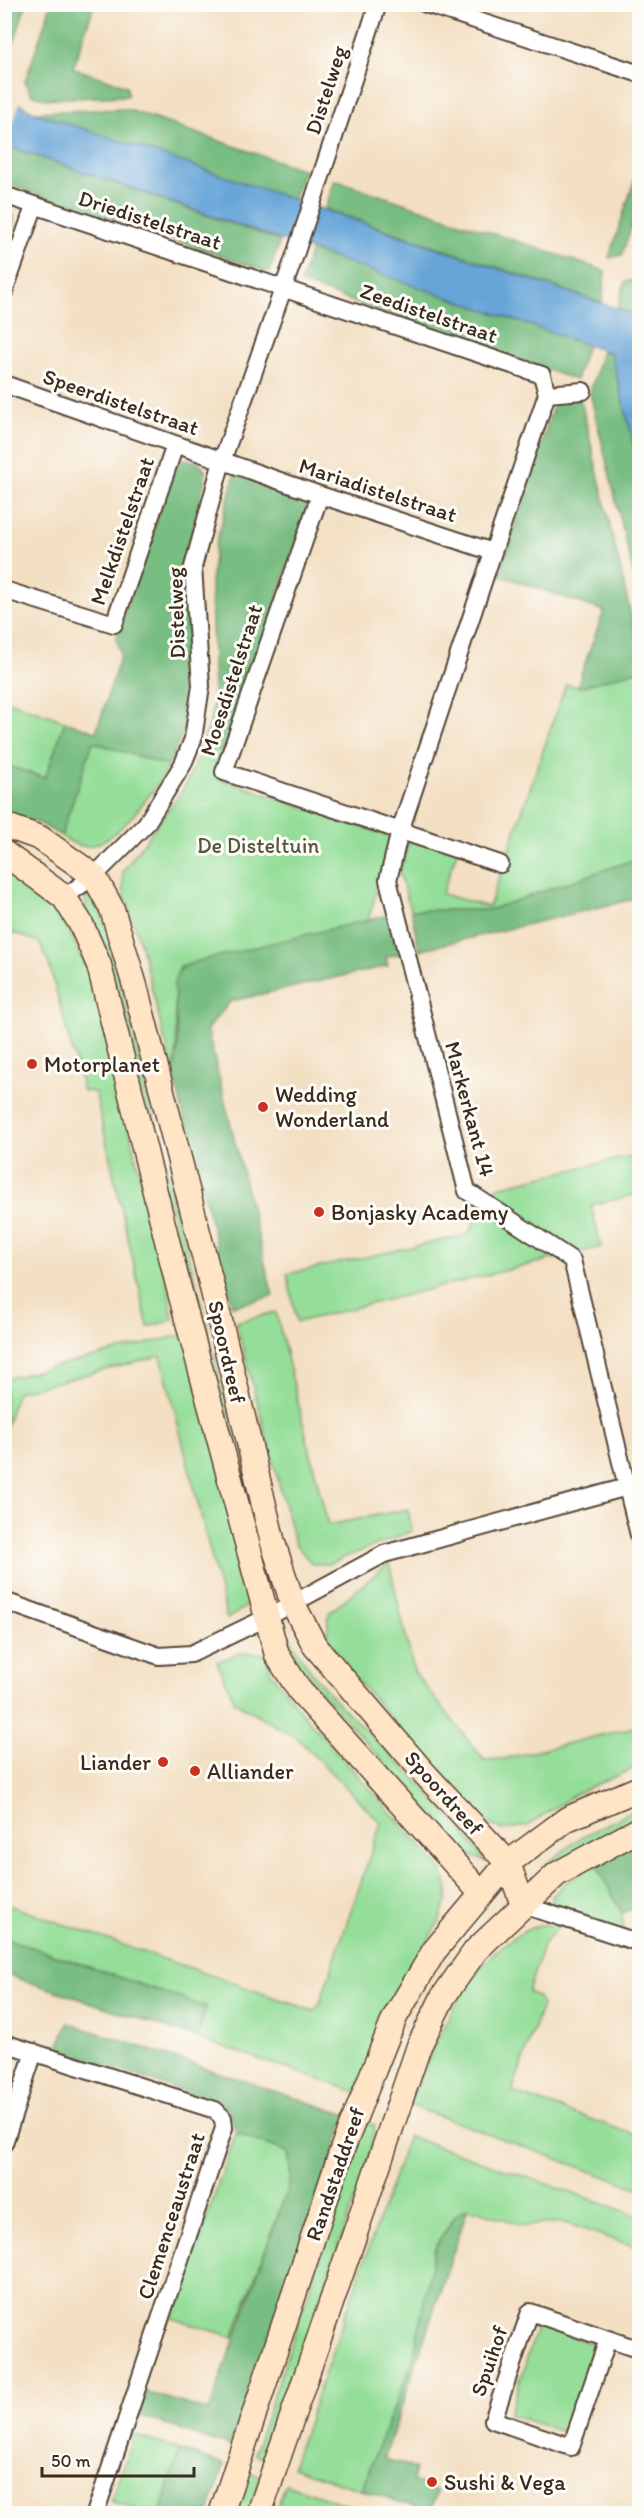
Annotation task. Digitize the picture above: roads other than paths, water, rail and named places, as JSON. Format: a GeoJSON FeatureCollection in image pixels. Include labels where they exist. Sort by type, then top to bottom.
{"type":"FeatureCollection","features":[{"type":"Feature","properties":{"kind":"main road","name":"Spoordreef"},"geometry":{"type":"LineString","coordinates":[[4,825],[40,838],[94,876],[112,909],[123,942],[210,1279],[273,1543],[293,1604],[315,1646],[424,1773],[508,1863]]}},
{"type":"Feature","properties":{"kind":"main road","name":"Spoordreef"},"geometry":{"type":"LineString","coordinates":[[4,854],[64,897],[81,924],[99,965],[197,1359],[277,1655],[300,1691],[482,1893]]}},
{"type":"Feature","properties":{"kind":"main road","name":"Randstaddreef"},"geometry":{"type":"LineString","coordinates":[[224,2504],[343,2147],[395,2017],[434,1951],[508,1863],[567,1819],[639,1788]]}},
{"type":"Feature","properties":{"kind":"main road","name":"Randstaddreef"},"geometry":{"type":"LineString","coordinates":[[260,2510],[419,2046],[443,1997],[476,1950],[557,1875],[596,1850],[639,1829]]}},
{"type":"Feature","properties":{"kind":"main road"},"geometry":{"type":"LineString","coordinates":[[508,1863],[523,1905]]}},
{"type":"Feature","properties":{"kind":"main road"},"geometry":{"type":"LineString","coordinates":[[482,1893],[523,1905]]}},
{"type":"Feature","properties":{"kind":"street","name":"Distelweg"},"geometry":{"type":"LineString","coordinates":[[64,897],[94,876],[146,824],[183,764],[193,739],[201,686],[193,567],[222,461],[294,258],[378,4]]}},
{"type":"Feature","properties":{"kind":"street"},"geometry":{"type":"LineString","coordinates":[[426,4],[639,74]]}},
{"type":"Feature","properties":{"kind":"street","name":"Driedistelstraat"},"geometry":{"type":"LineString","coordinates":[[4,195],[34,207],[199,258],[283,287]]}},
{"type":"Feature","properties":{"kind":"street"},"geometry":{"type":"LineString","coordinates":[[4,292],[34,207]]}},
{"type":"Feature","properties":{"kind":"street","name":"Zeedistelstraat"},"geometry":{"type":"LineString","coordinates":[[283,287],[542,375],[547,394]]}},
{"type":"Feature","properties":{"kind":"street","name":"Speerdistelstraat"},"geometry":{"type":"LineString","coordinates":[[4,384],[222,461]]}},
{"type":"Feature","properties":{"kind":"street"},"geometry":{"type":"LineString","coordinates":[[399,831],[547,394],[583,391]]}},
{"type":"Feature","properties":{"kind":"street","name":"Melkdistelstraat"},"geometry":{"type":"LineString","coordinates":[[4,590],[114,624],[175,444]]}},
{"type":"Feature","properties":{"kind":"street","name":"Mariadistelstraat"},"geometry":{"type":"LineString","coordinates":[[222,461],[493,552]]}},
{"type":"Feature","properties":{"kind":"street","name":"Moesdistelstraat"},"geometry":{"type":"LineString","coordinates":[[320,495],[224,772],[500,864]]}},
{"type":"Feature","properties":{"kind":"street","name":"Markerkant 14"},"geometry":{"type":"LineString","coordinates":[[399,831],[388,879],[467,1191],[572,1260],[639,1539]]}},
{"type":"Feature","properties":{"kind":"street"},"geometry":{"type":"LineString","coordinates":[[4,1601],[159,1656],[191,1654],[266,1618],[384,1554],[627,1487]]}},
{"type":"Feature","properties":{"kind":"street"},"geometry":{"type":"LineString","coordinates":[[523,1905],[638,1943]]}},
{"type":"Feature","properties":{"kind":"street","name":"Clemenceaustraat"},"geometry":{"type":"LineString","coordinates":[[4,2043],[215,2110],[223,2118],[224,2127],[94,2514]]}},
{"type":"Feature","properties":{"kind":"street"},"geometry":{"type":"LineString","coordinates":[[4,2143],[34,2052]]}},
{"type":"Feature","properties":{"kind":"street","name":"Spuihof"},"geometry":{"type":"LineString","coordinates":[[608,2339],[571,2447],[493,2420],[530,2312],[608,2339],[639,2350]]}},
{"type":"Feature","properties":{"kind":"water"},"geometry":{"type":"Polygon","coordinates":[[[18,103],[34,112],[639,316],[639,465],[611,353],[5,145],[18,103]]]}},
{"type":"Feature","properties":{"kind":"place","name":"Motorplanet"},"geometry":{"type":"Point","coordinates":[32,1064]}},
{"type":"Feature","properties":{"kind":"place","name":"Wedding Wonderland"},"geometry":{"type":"Point","coordinates":[263,1107]}},
{"type":"Feature","properties":{"kind":"place","name":"Bonjasky Academy"},"geometry":{"type":"Point","coordinates":[319,1212]}},
{"type":"Feature","properties":{"kind":"place","name":"Liander"},"geometry":{"type":"Point","coordinates":[163,1762]}},
{"type":"Feature","properties":{"kind":"place","name":"Alliander"},"geometry":{"type":"Point","coordinates":[195,1771]}},
{"type":"Feature","properties":{"kind":"place","name":"Sushi & Vega"},"geometry":{"type":"Point","coordinates":[432,2482]}},
{"type":"Feature","properties":{"kind":"park label","name":"De Disteltuin"},"geometry":{"type":"Point","coordinates":[258,845]}}]}
